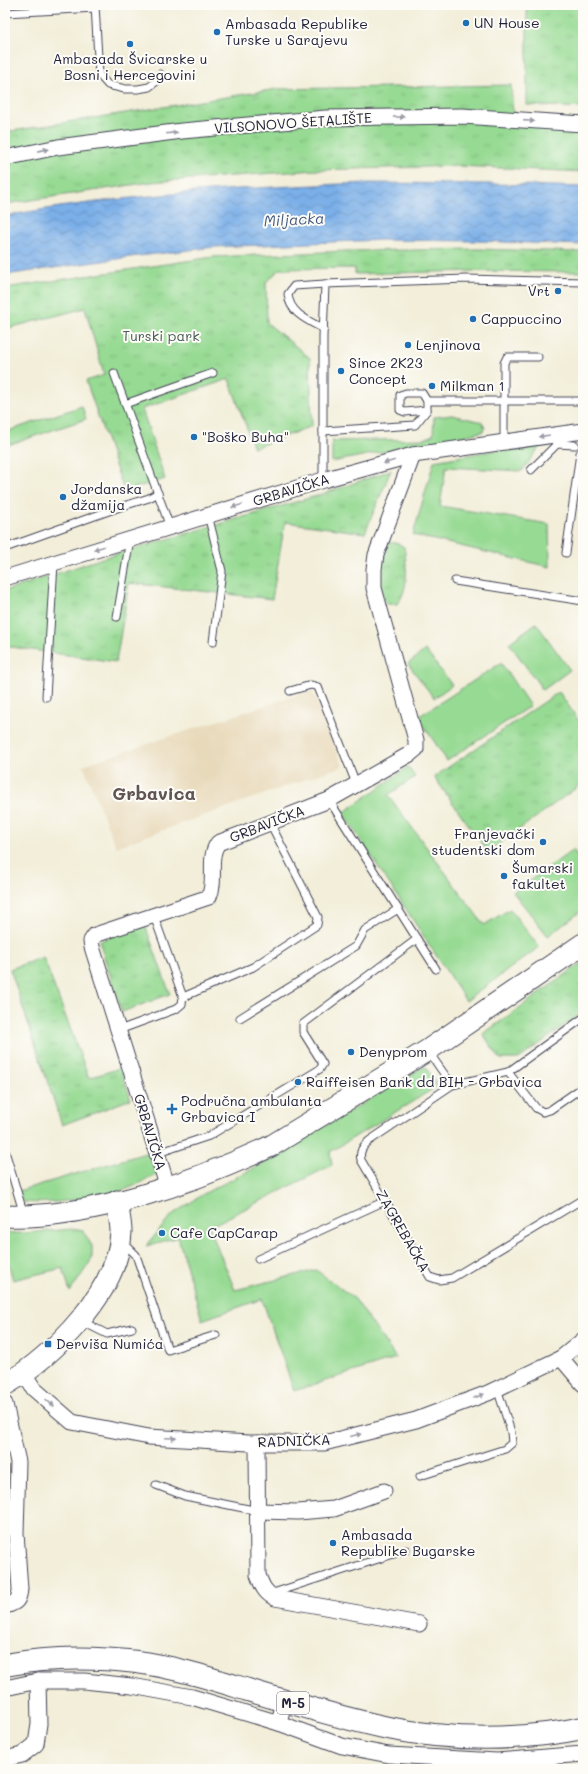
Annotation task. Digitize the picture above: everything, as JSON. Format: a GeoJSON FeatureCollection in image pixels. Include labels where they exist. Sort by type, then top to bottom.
{"type":"FeatureCollection","features":[{"type":"Feature","properties":{"kind":"main road"},"geometry":{"type":"LineString","coordinates":[[15,1216],[65,1213],[117,1202],[168,1188],[244,1159],[271,1146],[428,1050],[583,944]]}},
{"type":"Feature","properties":{"kind":"main road"},"geometry":{"type":"LineString","coordinates":[[5,1385],[24,1374],[64,1338],[98,1297],[110,1277],[120,1244],[121,1231],[117,1202]]}},
{"type":"Feature","properties":{"kind":"main road","name":"M-5"},"geometry":{"type":"LineString","coordinates":[[5,1665],[50,1660],[94,1659],[138,1662],[215,1680],[284,1701],[388,1728],[427,1734],[474,1739],[514,1738],[583,1728]]}},
{"type":"Feature","properties":{"kind":"street","name":"VILSONOVO ŠETALIŠTE"},"geometry":{"type":"LineString","coordinates":[[5,158],[58,147],[182,131],[326,118],[462,116],[583,124]]}},
{"type":"Feature","properties":{"kind":"street","name":"GRBAVIČKA"},"geometry":{"type":"LineString","coordinates":[[5,578],[323,480],[413,455],[504,442],[577,436]]}},
{"type":"Feature","properties":{"kind":"street","name":"GRBAVIČKA"},"geometry":{"type":"LineString","coordinates":[[168,1188],[91,940],[95,935],[209,897],[213,889],[213,849],[218,843],[329,800],[357,786],[416,749],[416,740],[374,588],[376,554],[413,455]]}},
{"type":"Feature","properties":{"kind":"street","name":"RADNIČKA"},"geometry":{"type":"LineString","coordinates":[[24,1374],[34,1389],[72,1422],[149,1436],[257,1443],[324,1443],[416,1420],[497,1388],[561,1358],[583,1340]]}},
{"type":"Feature","properties":{"kind":"street"},"geometry":{"type":"LineString","coordinates":[[561,1358],[583,1384]]}},
{"type":"Feature","properties":{"kind":"street"},"geometry":{"type":"LineString","coordinates":[[5,1404],[18,1462],[16,1533],[20,1589],[19,1598],[15,1603],[5,1606]]}},
{"type":"Feature","properties":{"kind":"street"},"geometry":{"type":"LineString","coordinates":[[257,1443],[258,1575],[262,1586],[268,1594],[275,1598],[419,1624]]}},
{"type":"Feature","properties":{"kind":"street"},"geometry":{"type":"LineString","coordinates":[[258,1511],[298,1512],[334,1509],[384,1491]]}},
{"type":"Feature","properties":{"kind":"street"},"geometry":{"type":"LineString","coordinates":[[5,1759],[22,1755],[36,1744],[39,1724],[38,1681]]}},
{"type":"Feature","properties":{"kind":"street"},"geometry":{"type":"LineString","coordinates":[[5,1688],[38,1681],[84,1682],[132,1686],[192,1697],[279,1723],[342,1746],[389,1755],[497,1761],[583,1754]]}},
{"type":"Feature","properties":{"kind":"street"},"geometry":{"type":"LineString","coordinates":[[279,1723],[284,1701]]}},
{"type":"Feature","properties":{"kind":"lane"},"geometry":{"type":"LineString","coordinates":[[5,13],[42,8],[95,6],[99,75],[108,85],[125,89],[138,89],[153,84],[157,81],[160,74]]}},
{"type":"Feature","properties":{"kind":"lane"},"geometry":{"type":"LineString","coordinates":[[324,329],[297,314],[289,301],[288,294],[294,286],[466,279],[583,282]]}},
{"type":"Feature","properties":{"kind":"lane"},"geometry":{"type":"LineString","coordinates":[[323,480],[325,284]]}},
{"type":"Feature","properties":{"kind":"lane"},"geometry":{"type":"LineString","coordinates":[[504,442],[504,363],[507,357],[538,357]]}},
{"type":"Feature","properties":{"kind":"lane"},"geometry":{"type":"LineString","coordinates":[[114,373],[170,527]]}},
{"type":"Feature","properties":{"kind":"lane"},"geometry":{"type":"LineString","coordinates":[[126,404],[213,373]]}},
{"type":"Feature","properties":{"kind":"lane"},"geometry":{"type":"LineString","coordinates":[[323,431],[415,425],[427,410],[428,401],[422,393],[406,393],[400,396],[400,410],[405,412],[427,410]]}},
{"type":"Feature","properties":{"kind":"lane"},"geometry":{"type":"LineString","coordinates":[[428,401],[583,402]]}},
{"type":"Feature","properties":{"kind":"lane"},"geometry":{"type":"LineString","coordinates":[[531,470],[557,444],[577,436],[582,455],[566,553]]}},
{"type":"Feature","properties":{"kind":"lane"},"geometry":{"type":"LineString","coordinates":[[5,548],[149,498],[158,493]]}},
{"type":"Feature","properties":{"kind":"lane"},"geometry":{"type":"LineString","coordinates":[[208,515],[222,571],[213,642]]}},
{"type":"Feature","properties":{"kind":"lane"},"geometry":{"type":"LineString","coordinates":[[117,617],[130,539]]}},
{"type":"Feature","properties":{"kind":"lane"},"geometry":{"type":"LineString","coordinates":[[46,697],[54,562]]}},
{"type":"Feature","properties":{"kind":"lane"},"geometry":{"type":"LineString","coordinates":[[455,581],[583,601]]}},
{"type":"Feature","properties":{"kind":"lane"},"geometry":{"type":"LineString","coordinates":[[290,691],[311,685],[318,688],[357,786]]}},
{"type":"Feature","properties":{"kind":"lane"},"geometry":{"type":"LineString","coordinates":[[329,800],[436,969]]}},
{"type":"Feature","properties":{"kind":"lane"},"geometry":{"type":"LineString","coordinates":[[183,997],[253,967],[318,925],[318,917],[270,823]]}},
{"type":"Feature","properties":{"kind":"lane"},"geometry":{"type":"LineString","coordinates":[[240,1018],[356,946],[365,930],[398,910]]}},
{"type":"Feature","properties":{"kind":"lane"},"geometry":{"type":"LineString","coordinates":[[119,1030],[176,1009],[182,1004],[183,997],[154,916]]}},
{"type":"Feature","properties":{"kind":"lane"},"geometry":{"type":"LineString","coordinates":[[158,1153],[209,1136],[320,1069],[323,1064],[303,1032],[303,1024],[417,939]]}},
{"type":"Feature","properties":{"kind":"lane","name":"ZAGREBAČKA"},"geometry":{"type":"LineString","coordinates":[[583,1018],[508,1072],[452,1085],[370,1141],[361,1149],[361,1160],[430,1277],[439,1280],[452,1278],[583,1200]]}},
{"type":"Feature","properties":{"kind":"lane"},"geometry":{"type":"LineString","coordinates":[[428,1050],[452,1085]]}},
{"type":"Feature","properties":{"kind":"lane"},"geometry":{"type":"LineString","coordinates":[[508,1072],[536,1108],[543,1112],[550,1110],[583,1087]]}},
{"type":"Feature","properties":{"kind":"lane"},"geometry":{"type":"LineString","coordinates":[[5,1152],[15,1216]]}},
{"type":"Feature","properties":{"kind":"lane"},"geometry":{"type":"LineString","coordinates":[[258,1259],[385,1201]]}},
{"type":"Feature","properties":{"kind":"lane"},"geometry":{"type":"LineString","coordinates":[[120,1244],[129,1248],[136,1255],[168,1350],[216,1335]]}},
{"type":"Feature","properties":{"kind":"lane"},"geometry":{"type":"LineString","coordinates":[[80,1320],[107,1334],[132,1328]]}},
{"type":"Feature","properties":{"kind":"lane"},"geometry":{"type":"LineString","coordinates":[[420,1476],[505,1449],[512,1443],[511,1432],[497,1388]]}},
{"type":"Feature","properties":{"kind":"lane"},"geometry":{"type":"LineString","coordinates":[[156,1485],[185,1496],[258,1511]]}},
{"type":"Feature","properties":{"kind":"lane"},"geometry":{"type":"LineString","coordinates":[[268,1594],[406,1550]]}},
{"type":"Feature","properties":{"kind":"shaded area"},"geometry":{"type":"Polygon","coordinates":[[[312,690],[343,766],[116,847],[83,765],[312,690]]]}},
{"type":"Feature","properties":{"kind":"green space"},"geometry":{"type":"Polygon","coordinates":[[[527,5],[583,5],[583,108],[527,105],[527,5]]]}},
{"type":"Feature","properties":{"kind":"green space"},"geometry":{"type":"Polygon","coordinates":[[[511,85],[513,113],[583,120],[583,172],[459,166],[316,170],[151,182],[5,204],[5,132],[277,89],[511,85]]]}},
{"type":"Feature","properties":{"kind":"green space","name":"Turski park"},"geometry":{"type":"Polygon","coordinates":[[[477,249],[583,252],[583,272],[473,271],[355,274],[355,268],[280,269],[266,282],[267,323],[310,358],[312,426],[254,448],[229,379],[142,409],[165,479],[124,491],[86,381],[104,375],[85,308],[5,329],[5,288],[213,257],[345,251],[477,249]]]}},
{"type":"Feature","properties":{"kind":"green space"},"geometry":{"type":"Polygon","coordinates":[[[82,406],[86,419],[5,446],[5,432],[82,406]]]}},
{"type":"Feature","properties":{"kind":"green space"},"geometry":{"type":"Polygon","coordinates":[[[452,415],[482,422],[485,428],[482,432],[332,462],[332,441],[424,439],[433,435],[434,417],[452,415]]]}},
{"type":"Feature","properties":{"kind":"green space"},"geometry":{"type":"Polygon","coordinates":[[[543,442],[522,471],[446,467],[440,506],[549,524],[550,567],[413,535],[434,461],[543,442]]]}},
{"type":"Feature","properties":{"kind":"green space"},"geometry":{"type":"Polygon","coordinates":[[[391,470],[365,533],[285,522],[272,599],[129,583],[116,662],[5,646],[5,591],[109,556],[323,494],[391,470]]]}},
{"type":"Feature","properties":{"kind":"green space"},"geometry":{"type":"Polygon","coordinates":[[[387,542],[397,543],[404,547],[406,577],[404,592],[397,604],[387,604],[380,595],[382,551],[387,542]]]}},
{"type":"Feature","properties":{"kind":"green space"},"geometry":{"type":"Polygon","coordinates":[[[536,623],[570,670],[543,690],[509,643],[536,623]]]}},
{"type":"Feature","properties":{"kind":"green space"},"geometry":{"type":"Polygon","coordinates":[[[425,650],[452,685],[434,698],[408,664],[425,650]]]}},
{"type":"Feature","properties":{"kind":"green space"},"geometry":{"type":"Polygon","coordinates":[[[501,663],[530,706],[447,761],[418,717],[501,663]]]}},
{"type":"Feature","properties":{"kind":"green space"},"geometry":{"type":"Polygon","coordinates":[[[559,692],[583,727],[583,783],[488,852],[434,777],[559,692]]]}},
{"type":"Feature","properties":{"kind":"green space"},"geometry":{"type":"Polygon","coordinates":[[[408,767],[415,777],[388,795],[484,925],[510,909],[539,947],[466,1001],[343,813],[408,767]]]}},
{"type":"Feature","properties":{"kind":"green space"},"geometry":{"type":"Polygon","coordinates":[[[573,850],[583,863],[583,910],[548,936],[513,892],[573,850]]]}},
{"type":"Feature","properties":{"kind":"green space"},"geometry":{"type":"Polygon","coordinates":[[[145,925],[170,994],[122,1012],[99,941],[145,925]]]}},
{"type":"Feature","properties":{"kind":"green space"},"geometry":{"type":"Polygon","coordinates":[[[43,957],[89,1078],[120,1068],[131,1099],[62,1125],[10,969],[43,957]]]}},
{"type":"Feature","properties":{"kind":"green space"},"geometry":{"type":"Polygon","coordinates":[[[583,962],[583,1012],[519,1059],[500,1059],[483,1034],[583,962]]]}},
{"type":"Feature","properties":{"kind":"green space"},"geometry":{"type":"Polygon","coordinates":[[[425,1066],[438,1086],[330,1152],[332,1165],[209,1227],[235,1290],[316,1270],[355,1299],[396,1358],[294,1391],[262,1299],[202,1320],[178,1237],[146,1246],[173,1214],[205,1193],[274,1158],[425,1066]]]}},
{"type":"Feature","properties":{"kind":"green space"},"geometry":{"type":"Polygon","coordinates":[[[149,1152],[158,1174],[124,1190],[101,1196],[47,1203],[23,1202],[15,1192],[149,1152]]]}},
{"type":"Feature","properties":{"kind":"green space"},"geometry":{"type":"Polygon","coordinates":[[[72,1229],[83,1231],[92,1246],[92,1259],[70,1292],[63,1268],[13,1280],[7,1260],[5,1260],[5,1233],[72,1229]]]}},
{"type":"Feature","properties":{"kind":"water","name":"Miljacka"},"geometry":{"type":"Polygon","coordinates":[[[370,183],[495,184],[583,187],[583,245],[478,241],[380,240],[215,247],[130,257],[5,275],[5,216],[50,208],[141,197],[233,189],[370,183]]]}},
{"type":"Feature","properties":{"kind":"place","name":"UN House"},"geometry":{"type":"Point","coordinates":[466,23]}},
{"type":"Feature","properties":{"kind":"place","name":"Ambasada Republike Turske u Sarajevu"},"geometry":{"type":"Point","coordinates":[217,32]}},
{"type":"Feature","properties":{"kind":"place","name":"Ambasada Švicarske u Bosni i Hercegovini"},"geometry":{"type":"Point","coordinates":[130,44]}},
{"type":"Feature","properties":{"kind":"place","name":"Vrt"},"geometry":{"type":"Point","coordinates":[558,291]}},
{"type":"Feature","properties":{"kind":"place","name":"Cappuccino"},"geometry":{"type":"Point","coordinates":[473,319]}},
{"type":"Feature","properties":{"kind":"place","name":"Lenjinova"},"geometry":{"type":"Point","coordinates":[408,345]}},
{"type":"Feature","properties":{"kind":"place","name":"Since 2K23 Concept"},"geometry":{"type":"Point","coordinates":[341,371]}},
{"type":"Feature","properties":{"kind":"place","name":"Milkman 1"},"geometry":{"type":"Point","coordinates":[432,386]}},
{"type":"Feature","properties":{"kind":"place","name":"\"Boško Buha\""},"geometry":{"type":"Point","coordinates":[194,437]}},
{"type":"Feature","properties":{"kind":"place","name":"Jordanska džamija"},"geometry":{"type":"Point","coordinates":[63,497]}},
{"type":"Feature","properties":{"kind":"place","name":"Franjevački studentski dom"},"geometry":{"type":"Point","coordinates":[543,842]}},
{"type":"Feature","properties":{"kind":"place","name":"Šumarski fakultet"},"geometry":{"type":"Point","coordinates":[504,876]}},
{"type":"Feature","properties":{"kind":"place","name":"Denyprom"},"geometry":{"type":"Point","coordinates":[351,1052]}},
{"type":"Feature","properties":{"kind":"place","name":"Raiffeisen Bank dd BIH - Grbavica"},"geometry":{"type":"Point","coordinates":[298,1082]}},
{"type":"Feature","properties":{"kind":"place","name":"Područna ambulanta Grbavica I"},"geometry":{"type":"Point","coordinates":[172,1109]}},
{"type":"Feature","properties":{"kind":"place","name":"Cafe CapCarap"},"geometry":{"type":"Point","coordinates":[162,1233]}},
{"type":"Feature","properties":{"kind":"place","name":"Derviša Numića"},"geometry":{"type":"Point","coordinates":[48,1344]}},
{"type":"Feature","properties":{"kind":"place","name":"Ambasada Republike Bugarske"},"geometry":{"type":"Point","coordinates":[333,1543]}},
{"type":"Feature","properties":{"kind":"district","name":"Grbavica"},"geometry":{"type":"Point","coordinates":[154,794]}}]}
